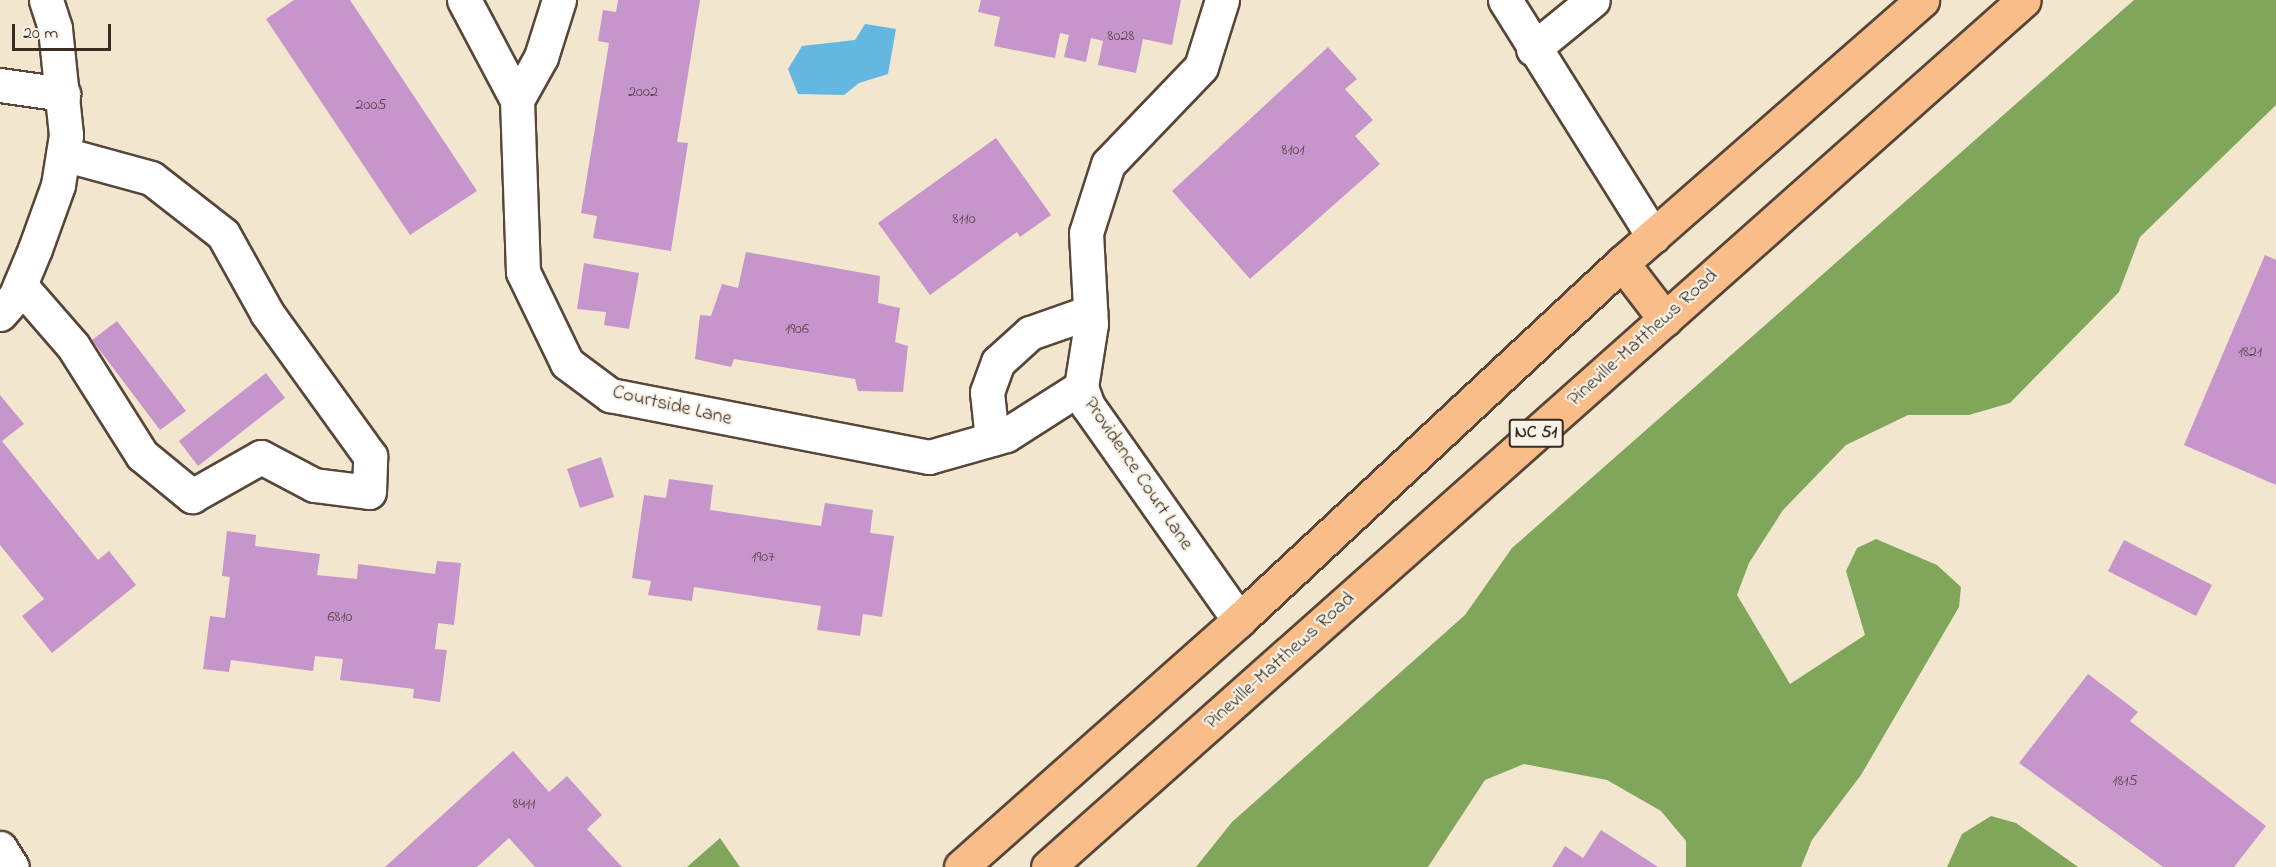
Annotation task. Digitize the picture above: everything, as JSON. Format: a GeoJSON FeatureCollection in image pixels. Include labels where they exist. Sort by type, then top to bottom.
{"type":"FeatureCollection","features":[{"type":"Feature","properties":{"kind":"main road"},"geometry":{"type":"LineString","coordinates":[[961,867],[1239,620],[1622,263],[1922,0]]}},
{"type":"Feature","properties":{"kind":"main road","name":"Pineville-Matthews Road"},"geometry":{"type":"LineString","coordinates":[[1048,867],[2024,0]]}},
{"type":"Feature","properties":{"kind":"main road"},"geometry":{"type":"LineString","coordinates":[[1622,263],[1665,318]]}},
{"type":"Feature","properties":{"kind":"street"},"geometry":{"type":"LineString","coordinates":[[0,315],[20,285],[58,184],[63,154],[63,94],[55,28],[46,0]]}},
{"type":"Feature","properties":{"kind":"street","name":"Courtside Lane"},"geometry":{"type":"LineString","coordinates":[[464,0],[517,100],[523,272],[567,363],[610,395],[928,457],[992,439],[1081,387]]}},
{"type":"Feature","properties":{"kind":"street"},"geometry":{"type":"LineString","coordinates":[[517,100],[541,57],[559,0]]}},
{"type":"Feature","properties":{"kind":"street","name":"Providence Court Lane"},"geometry":{"type":"LineString","coordinates":[[1222,0],[1201,67],[1108,164],[1086,233],[1090,312],[1081,387],[1088,406],[1239,620]]}},
{"type":"Feature","properties":{"kind":"street"},"geometry":{"type":"LineString","coordinates":[[1505,0],[1533,49],[1653,236]]}},
{"type":"Feature","properties":{"kind":"street"},"geometry":{"type":"LineString","coordinates":[[1533,49],[1593,0]]}},
{"type":"Feature","properties":{"kind":"street"},"geometry":{"type":"LineString","coordinates":[[0,86],[63,94]]}},
{"type":"Feature","properties":{"kind":"street"},"geometry":{"type":"LineString","coordinates":[[20,285],[72,346],[142,455],[192,496],[261,457],[314,484],[369,492],[370,456],[267,313],[222,234],[151,178],[63,154]]}},
{"type":"Feature","properties":{"kind":"street"},"geometry":{"type":"LineString","coordinates":[[992,439],[987,392],[998,362],[1030,333],[1090,312]]}},
{"type":"Feature","properties":{"kind":"street"},"geometry":{"type":"LineString","coordinates":[[0,848],[12,867]]}},
{"type":"Feature","properties":{"kind":"green space"},"geometry":{"type":"Polygon","coordinates":[[[2134,0],[2276,0],[2276,105],[2140,237],[2119,292],[2010,403],[1969,415],[1908,415],[1846,445],[1783,510],[1749,563],[1737,595],[1790,684],[1865,635],[1846,571],[1857,548],[1876,539],[1937,565],[1961,587],[1959,607],[1861,775],[1812,840],[1801,867],[1686,867],[1686,841],[1661,811],[1607,780],[1524,764],[1485,780],[1428,867],[1196,867],[1232,822],[1465,615],[1512,548],[2134,0]]]}},
{"type":"Feature","properties":{"kind":"green space"},"geometry":{"type":"Polygon","coordinates":[[[1991,816],[2016,823],[2078,867],[1947,867],[1962,834],[1991,816]]]}},
{"type":"Feature","properties":{"kind":"green space"},"geometry":{"type":"Polygon","coordinates":[[[720,838],[740,867],[687,867],[720,838]]]}},
{"type":"Feature","properties":{"kind":"water"},"geometry":{"type":"Polygon","coordinates":[[[865,24],[896,29],[888,74],[859,83],[844,95],[798,94],[788,69],[802,46],[855,40],[865,24]]]}},
{"type":"Feature","properties":{"kind":"building"},"geometry":{"type":"Polygon","coordinates":[[[294,0],[350,0],[477,191],[410,235],[266,19],[294,0]]]}},
{"type":"Feature","properties":{"kind":"building"},"geometry":{"type":"Polygon","coordinates":[[[618,0],[700,0],[677,142],[688,143],[671,251],[593,238],[597,216],[581,213],[609,43],[598,41],[603,10],[616,12],[618,0]]]}},
{"type":"Feature","properties":{"kind":"building"},"geometry":{"type":"Polygon","coordinates":[[[981,0],[1181,0],[1172,45],[1143,39],[1136,73],[1098,65],[1103,41],[1091,38],[1086,62],[1064,57],[1069,35],[1060,33],[1055,58],[994,46],[1000,17],[978,12],[981,0]]]}},
{"type":"Feature","properties":{"kind":"building"},"geometry":{"type":"Polygon","coordinates":[[[1328,47],[1357,79],[1345,89],[1373,120],[1355,136],[1380,164],[1250,279],[1172,191],[1328,47]]]}},
{"type":"Feature","properties":{"kind":"building"},"geometry":{"type":"Polygon","coordinates":[[[996,138],[1051,215],[1020,237],[1017,232],[930,295],[878,223],[996,138]]]}},
{"type":"Feature","properties":{"kind":"building"},"geometry":{"type":"Polygon","coordinates":[[[746,252],[880,276],[878,303],[900,308],[895,342],[908,346],[903,392],[858,391],[855,379],[734,359],[731,367],[695,359],[700,315],[711,316],[722,284],[738,288],[746,252]]]}},
{"type":"Feature","properties":{"kind":"building"},"geometry":{"type":"Polygon","coordinates":[[[2265,255],[2276,260],[2276,485],[2184,445],[2265,255]]]}},
{"type":"Feature","properties":{"kind":"building"},"geometry":{"type":"Polygon","coordinates":[[[584,263],[639,273],[629,329],[604,325],[606,312],[577,309],[584,263]]]}},
{"type":"Feature","properties":{"kind":"building"},"geometry":{"type":"Polygon","coordinates":[[[117,321],[186,411],[160,430],[92,340],[117,321]]]}},
{"type":"Feature","properties":{"kind":"building"},"geometry":{"type":"Polygon","coordinates":[[[266,373],[285,398],[198,466],[179,441],[266,373]]]}},
{"type":"Feature","properties":{"kind":"building"},"geometry":{"type":"Polygon","coordinates":[[[0,395],[24,424],[2,441],[98,560],[109,551],[136,585],[52,653],[22,616],[44,599],[0,545],[0,395]]]}},
{"type":"Feature","properties":{"kind":"building"},"geometry":{"type":"Polygon","coordinates":[[[601,457],[614,497],[580,508],[567,469],[601,457]]]}},
{"type":"Feature","properties":{"kind":"building"},"geometry":{"type":"Polygon","coordinates":[[[669,479],[713,485],[710,510],[821,526],[825,503],[873,510],[870,533],[894,536],[882,617],[863,614],[860,636],[817,630],[821,606],[694,587],[692,601],[648,595],[651,581],[632,578],[644,495],[666,498],[669,479]]]}},
{"type":"Feature","properties":{"kind":"building"},"geometry":{"type":"Polygon","coordinates":[[[227,531],[256,535],[255,546],[320,554],[317,575],[357,579],[358,564],[435,574],[437,561],[461,563],[454,625],[438,623],[435,649],[447,650],[440,702],[413,698],[414,689],[340,680],[343,659],[315,656],[313,671],[231,660],[229,672],[203,669],[210,616],[225,618],[230,577],[222,576],[227,531]]]}},
{"type":"Feature","properties":{"kind":"building"},"geometry":{"type":"Polygon","coordinates":[[[2124,540],[2212,585],[2196,616],[2108,571],[2124,540]]]}},
{"type":"Feature","properties":{"kind":"building"},"geometry":{"type":"Polygon","coordinates":[[[2088,674],[2138,712],[2130,721],[2266,826],[2234,867],[2163,867],[2019,763],[2088,674]]]}},
{"type":"Feature","properties":{"kind":"building"},"geometry":{"type":"Polygon","coordinates":[[[513,751],[549,792],[567,776],[602,815],[587,829],[622,867],[535,867],[509,838],[477,867],[385,867],[513,751]]]}},
{"type":"Feature","properties":{"kind":"building"},"geometry":{"type":"Polygon","coordinates":[[[1601,830],[1658,867],[1552,867],[1565,846],[1583,858],[1601,830]]]}}]}
